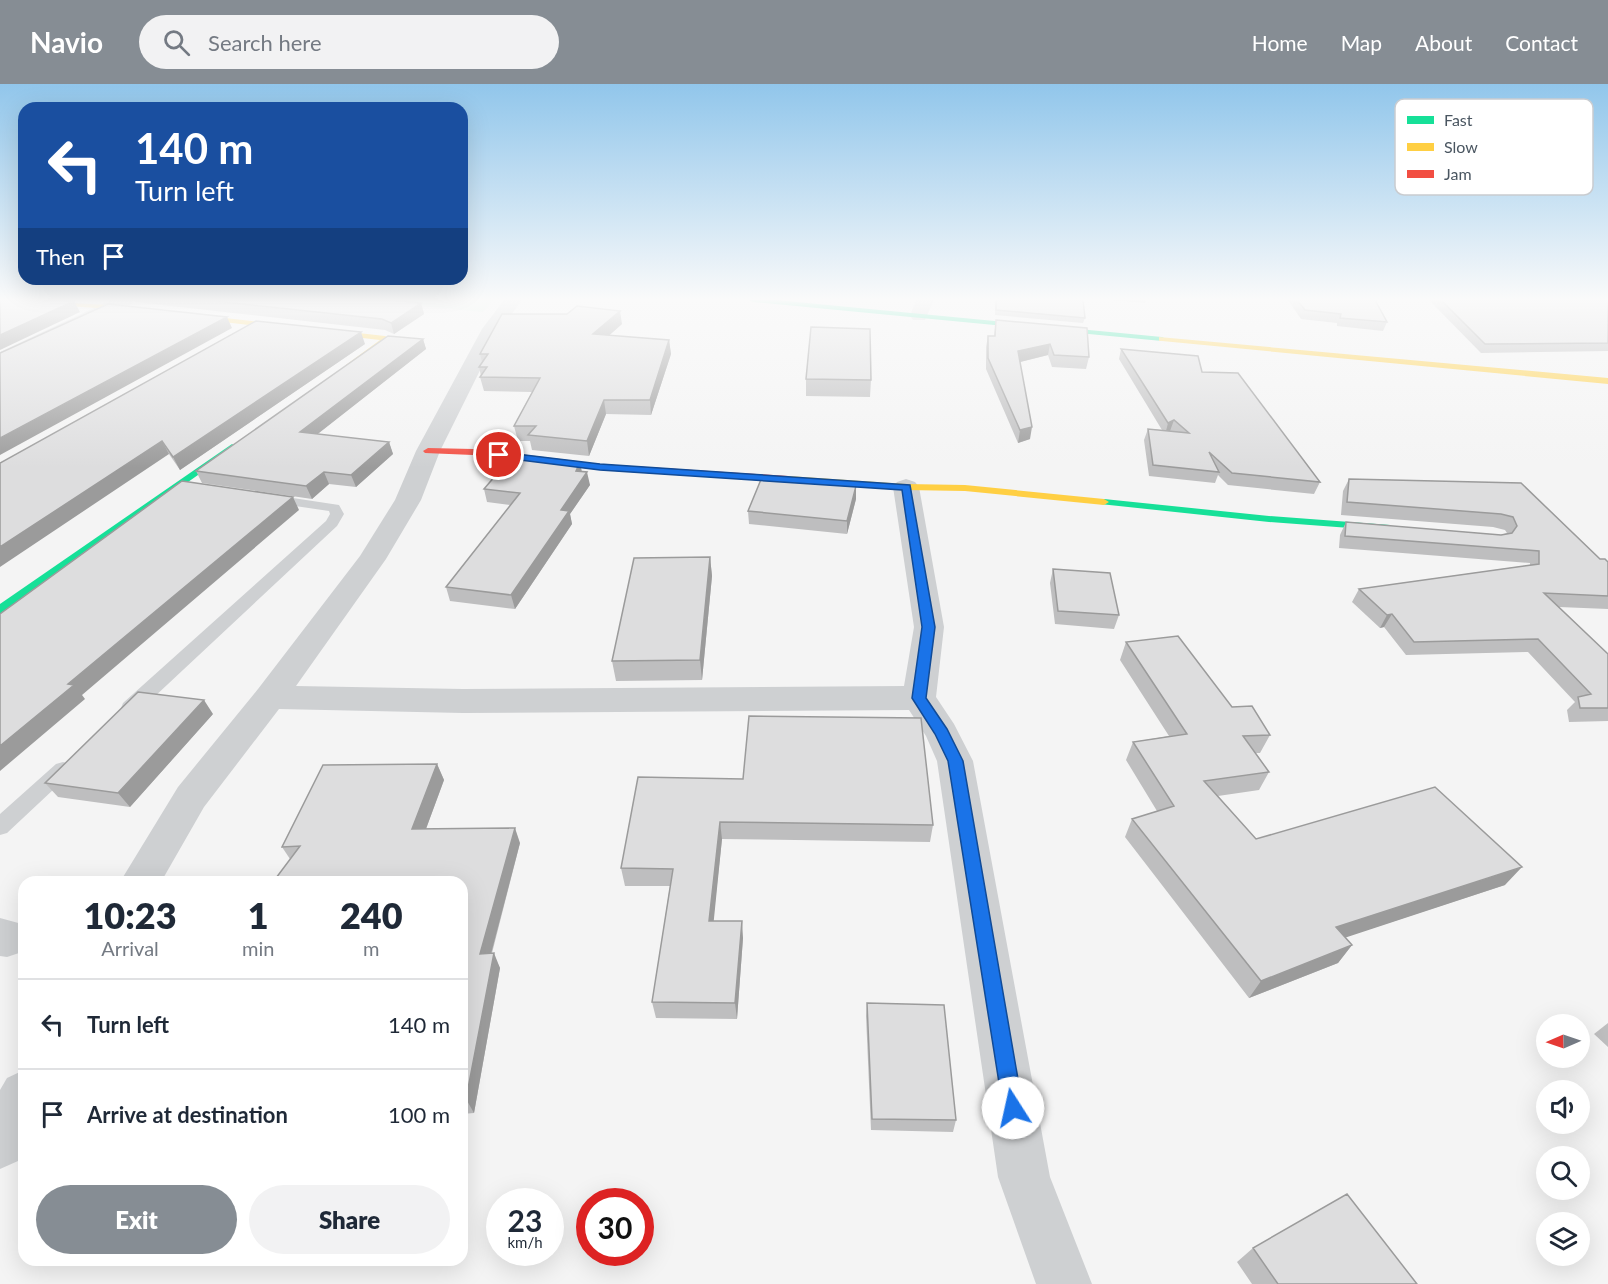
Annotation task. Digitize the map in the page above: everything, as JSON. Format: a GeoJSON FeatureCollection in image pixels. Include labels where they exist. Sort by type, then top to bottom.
{"type":"FeatureCollection","features":[{"type":"Feature","properties":{"kind":"street"},"geometry":{"type":"LineString","coordinates":[[341,372],[364,356]]}},
{"type":"Feature","properties":{"kind":"street"},"geometry":{"type":"LineString","coordinates":[[144,876],[191,797],[372,559],[408,500],[428,451],[477,356]]}},
{"type":"Feature","properties":{"kind":"street"},"geometry":{"type":"LineString","coordinates":[[1373,356],[1608,381]]}},
{"type":"Feature","properties":{"kind":"street"},"geometry":{"type":"LineString","coordinates":[[0,610],[244,440]]}},
{"type":"Feature","properties":{"kind":"street"},"geometry":{"type":"LineString","coordinates":[[428,451],[473,452],[600,467],[906,487],[965,488],[1269,519],[1399,529]]}},
{"type":"Feature","properties":{"kind":"street"},"geometry":{"type":"LineString","coordinates":[[906,487],[929,627],[919,698],[942,733],[955,761],[1024,1177],[1064,1284]]}},
{"type":"Feature","properties":{"kind":"street"},"geometry":{"type":"LineString","coordinates":[[270,696],[463,701],[919,698]]}},
{"type":"Feature","properties":{"kind":"street"},"geometry":{"type":"LineString","coordinates":[[0,1143],[18,1107]]}},
{"type":"Feature","properties":{"kind":"lane"},"geometry":{"type":"LineString","coordinates":[[176,486],[199,489]]}},
{"type":"Feature","properties":{"kind":"lane"},"geometry":{"type":"LineString","coordinates":[[114,723],[332,523],[337,513],[334,508],[255,497]]}},
{"type":"Feature","properties":{"kind":"lane"},"geometry":{"type":"LineString","coordinates":[[0,827],[79,755]]}},
{"type":"Feature","properties":{"kind":"building"},"geometry":{"type":"Polygon","coordinates":[[[0,356],[154,356],[0,438],[0,356]]]}},
{"type":"Feature","properties":{"kind":"building"},"geometry":{"type":"Polygon","coordinates":[[[193,356],[325,356],[173,457],[162,441],[0,547],[0,463],[193,356]]]}},
{"type":"Feature","properties":{"kind":"building"},"geometry":{"type":"Polygon","coordinates":[[[360,356],[401,356],[300,432],[389,442],[351,475],[324,472],[306,486],[196,471],[360,356]]]}},
{"type":"Feature","properties":{"kind":"building"},"geometry":{"type":"Polygon","coordinates":[[[487,356],[664,356],[650,400],[604,400],[587,441],[528,435],[536,426],[514,426],[540,378],[480,377],[487,367],[479,367],[487,356]]]}},
{"type":"Feature","properties":{"kind":"building"},"geometry":{"type":"Polygon","coordinates":[[[808,356],[871,356],[871,380],[806,379],[808,356]]]}},
{"type":"Feature","properties":{"kind":"building"},"geometry":{"type":"Polygon","coordinates":[[[988,356],[1019,356],[1032,427],[1020,430],[988,356]]]}},
{"type":"Feature","properties":{"kind":"building"},"geometry":{"type":"Polygon","coordinates":[[[1125,356],[1198,356],[1202,372],[1238,373],[1320,482],[1232,473],[1209,452],[1219,472],[1153,465],[1148,429],[1189,433],[1174,420],[1168,423],[1125,356]]]}},
{"type":"Feature","properties":{"kind":"building"},"geometry":{"type":"Polygon","coordinates":[[[514,454],[580,462],[576,471],[587,472],[561,510],[569,511],[511,595],[446,587],[520,493],[484,489],[514,454]]]}},
{"type":"Feature","properties":{"kind":"building"},"geometry":{"type":"Polygon","coordinates":[[[762,477],[856,486],[847,521],[748,511],[762,477]]]}},
{"type":"Feature","properties":{"kind":"building"},"geometry":{"type":"Polygon","coordinates":[[[1349,479],[1521,483],[1600,559],[1608,562],[1608,596],[1544,593],[1608,654],[1608,708],[1580,708],[1578,697],[1591,694],[1538,639],[1414,642],[1392,614],[1387,615],[1359,589],[1539,564],[1539,551],[1345,536],[1346,522],[1501,535],[1512,533],[1517,526],[1513,517],[1501,514],[1347,502],[1349,479]]]}},
{"type":"Feature","properties":{"kind":"building"},"geometry":{"type":"Polygon","coordinates":[[[182,481],[293,497],[68,684],[74,685],[0,746],[0,614],[182,481]]]}},
{"type":"Feature","properties":{"kind":"building"},"geometry":{"type":"Polygon","coordinates":[[[710,557],[700,660],[612,661],[634,558],[710,557]]]}},
{"type":"Feature","properties":{"kind":"building"},"geometry":{"type":"Polygon","coordinates":[[[1053,569],[1110,573],[1119,615],[1058,611],[1053,569]]]}},
{"type":"Feature","properties":{"kind":"building"},"geometry":{"type":"Polygon","coordinates":[[[1178,636],[1232,707],[1252,706],[1270,735],[1243,736],[1269,772],[1204,781],[1256,839],[1435,787],[1522,867],[1336,927],[1352,945],[1261,981],[1132,819],[1174,806],[1133,742],[1187,734],[1126,642],[1178,636]]]}},
{"type":"Feature","properties":{"kind":"building"},"geometry":{"type":"Polygon","coordinates":[[[138,692],[204,700],[118,793],[45,783],[138,692]]]}},
{"type":"Feature","properties":{"kind":"building"},"geometry":{"type":"Polygon","coordinates":[[[749,716],[921,718],[933,825],[720,822],[709,921],[742,921],[735,1003],[652,1002],[673,869],[621,868],[638,777],[743,779],[749,716]]]}},
{"type":"Feature","properties":{"kind":"building"},"geometry":{"type":"Polygon","coordinates":[[[437,764],[412,829],[515,828],[480,954],[494,953],[468,1089],[468,876],[278,876],[300,846],[282,847],[323,765],[437,764]]]}},
{"type":"Feature","properties":{"kind":"building"},"geometry":{"type":"Polygon","coordinates":[[[867,1003],[944,1005],[956,1120],[872,1119],[867,1003]]]}},
{"type":"Feature","properties":{"kind":"building"},"geometry":{"type":"Polygon","coordinates":[[[1347,1194],[1417,1284],[1278,1284],[1253,1248],[1347,1194]]]}},
{"type":"Feature","properties":{"kind":"traffic: fast"},"geometry":{"type":"LineString","coordinates":[[0,610],[232,447]]}},
{"type":"Feature","properties":{"kind":"traffic: fast"},"geometry":{"type":"LineString","coordinates":[[1104,502],[1269,519],[1390,528]]}},
{"type":"Feature","properties":{"kind":"traffic: slow"},"geometry":{"type":"LineString","coordinates":[[349,367],[364,356]]}},
{"type":"Feature","properties":{"kind":"traffic: slow"},"geometry":{"type":"LineString","coordinates":[[1343,356],[1608,381]]}},
{"type":"Feature","properties":{"kind":"traffic: slow"},"geometry":{"type":"LineString","coordinates":[[788,479],[906,487],[965,488],[1104,502]]}},
{"type":"Feature","properties":{"kind":"traffic: jam"},"geometry":{"type":"LineString","coordinates":[[428,451],[473,452],[600,467],[788,479]]}},
{"type":"Feature","properties":{"kind":"route"},"geometry":{"type":"LineString","coordinates":[[499,455],[600,467],[906,487],[929,627],[919,698],[942,733],[955,761],[1013,1108]]}}]}
